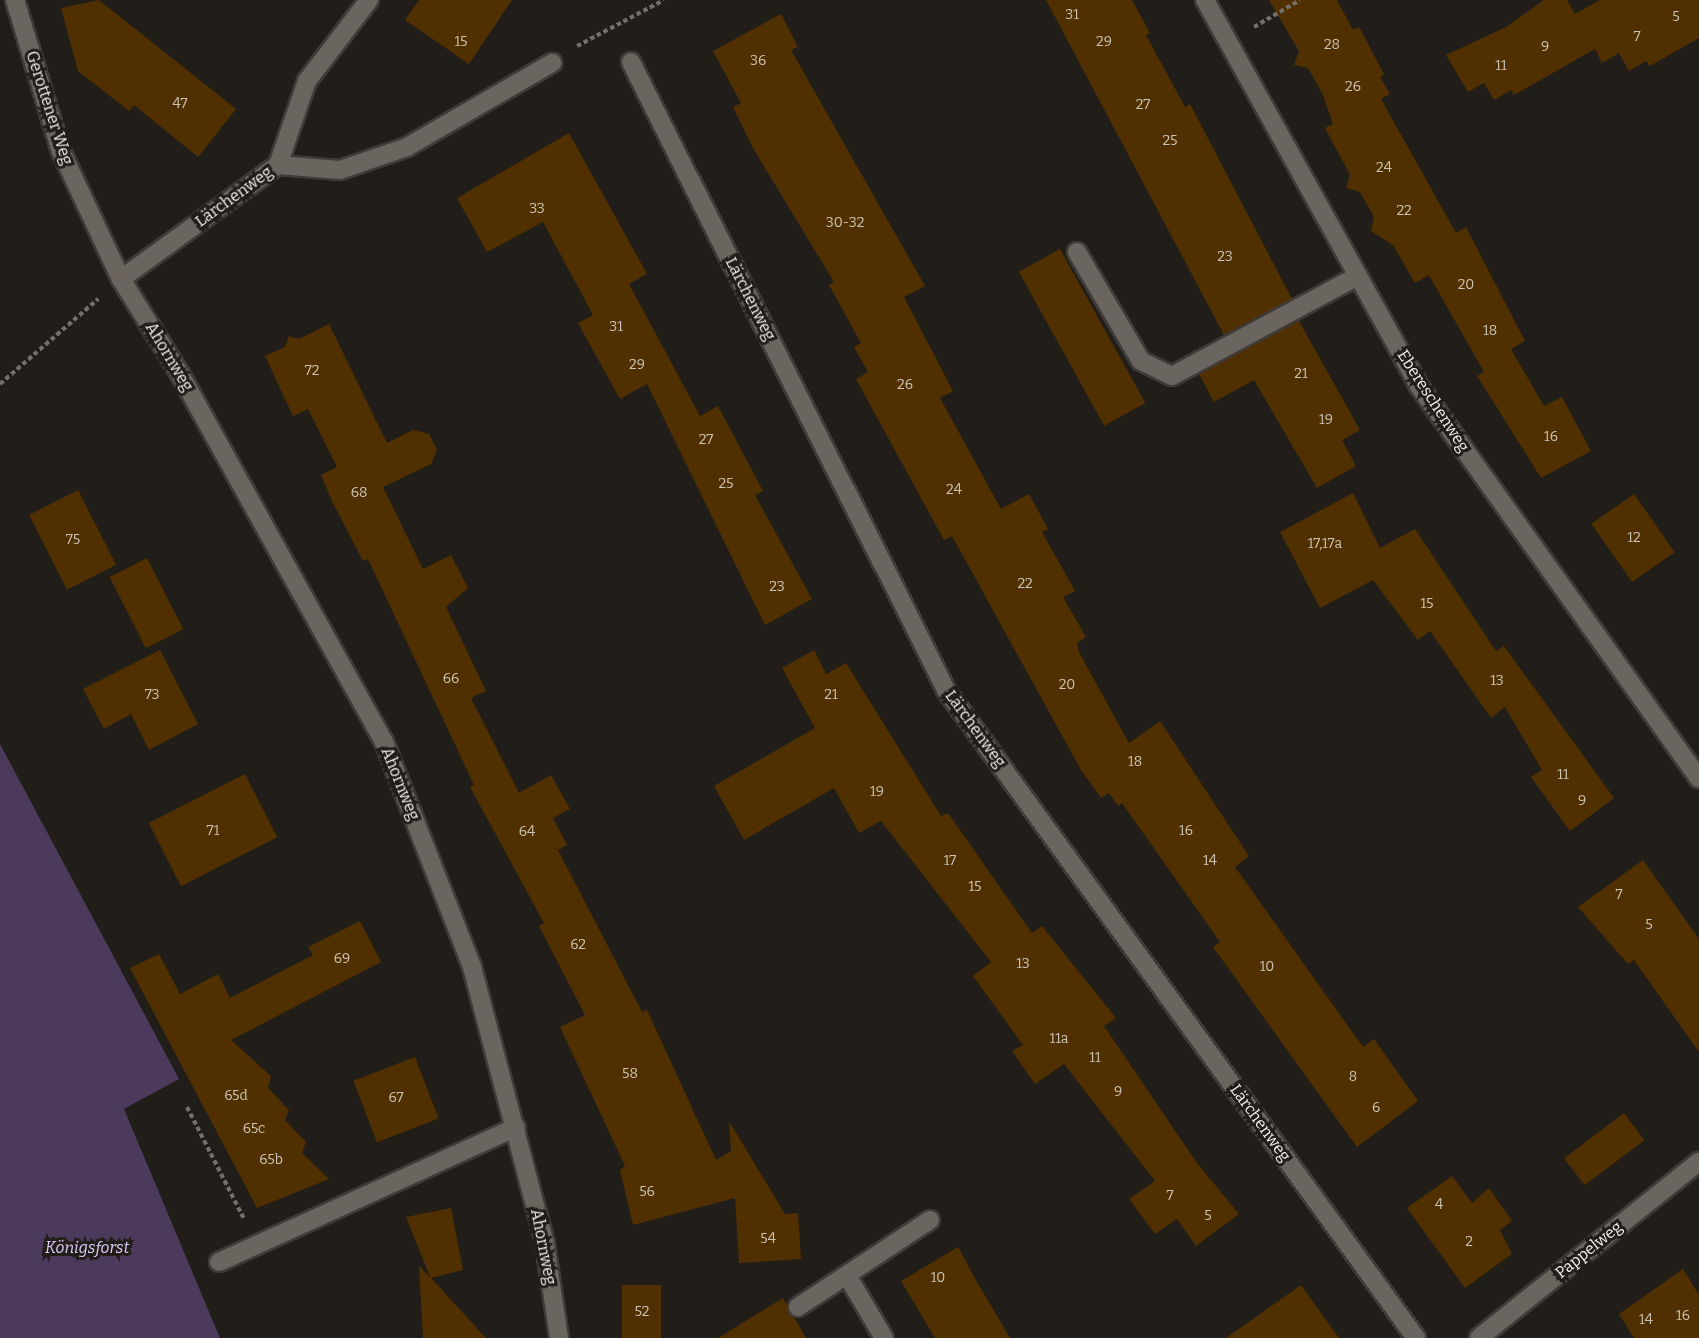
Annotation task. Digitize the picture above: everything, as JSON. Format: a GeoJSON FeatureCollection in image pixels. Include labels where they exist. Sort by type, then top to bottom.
{"type":"FeatureCollection","features":[{"type":"Feature","properties":{"kind":"street","name":"Gerottener Weg"},"geometry":{"type":"LineString","coordinates":[[15,0],[60,151],[121,279]]}},
{"type":"Feature","properties":{"kind":"street"},"geometry":{"type":"LineString","coordinates":[[278,165],[307,81],[369,0]]}},
{"type":"Feature","properties":{"kind":"street","name":"Ebereschenweg"},"geometry":{"type":"LineString","coordinates":[[1205,0],[1419,386],[1699,778]]}},
{"type":"Feature","properties":{"kind":"street","name":"Lärchenweg"},"geometry":{"type":"LineString","coordinates":[[631,62],[946,690],[1416,1338]]}},
{"type":"Feature","properties":{"kind":"street","name":"Lärchenweg"},"geometry":{"type":"LineString","coordinates":[[121,279],[278,165],[340,170],[407,147],[552,63]]}},
{"type":"Feature","properties":{"kind":"street"},"geometry":{"type":"LineString","coordinates":[[1077,252],[1141,361],[1172,376],[1358,276]]}},
{"type":"Feature","properties":{"kind":"street","name":"Ahornweg"},"geometry":{"type":"LineString","coordinates":[[121,279],[180,374],[384,742],[472,967],[545,1244],[559,1338]]}},
{"type":"Feature","properties":{"kind":"street"},"geometry":{"type":"LineString","coordinates":[[219,1262],[516,1127]]}},
{"type":"Feature","properties":{"kind":"street","name":"Pappelweg"},"geometry":{"type":"LineString","coordinates":[[1479,1338],[1699,1162]]}},
{"type":"Feature","properties":{"kind":"street"},"geometry":{"type":"LineString","coordinates":[[798,1307],[848,1277],[930,1220]]}},
{"type":"Feature","properties":{"kind":"street"},"geometry":{"type":"LineString","coordinates":[[848,1277],[884,1338]]}},
{"type":"Feature","properties":{"kind":"path"},"geometry":{"type":"LineString","coordinates":[[552,63],[664,0]]}},
{"type":"Feature","properties":{"kind":"path"},"geometry":{"type":"LineString","coordinates":[[1228,42],[1300,0]]}},
{"type":"Feature","properties":{"kind":"path"},"geometry":{"type":"LineString","coordinates":[[0,384],[121,279]]}},
{"type":"Feature","properties":{"kind":"path"},"geometry":{"type":"LineString","coordinates":[[187,1107],[257,1244]]}},
{"type":"Feature","properties":{"kind":"green space","name":"Königsforst"},"geometry":{"type":"Polygon","coordinates":[[[0,744],[179,1079],[124,1109],[220,1338],[0,1338],[0,744]]]}},
{"type":"Feature","properties":{"kind":"building"},"geometry":{"type":"Polygon","coordinates":[[[99,0],[236,109],[198,157],[134,105],[129,111],[78,71],[61,8],[99,0]]]}},
{"type":"Feature","properties":{"kind":"building"},"geometry":{"type":"Polygon","coordinates":[[[419,0],[512,0],[469,64],[405,20],[419,0]]]}},
{"type":"Feature","properties":{"kind":"building"},"geometry":{"type":"Polygon","coordinates":[[[1046,0],[1132,0],[1150,33],[1146,35],[1185,107],[1190,104],[1292,299],[1224,335],[1046,0]]]}},
{"type":"Feature","properties":{"kind":"building"},"geometry":{"type":"Polygon","coordinates":[[[1269,0],[1337,0],[1353,30],[1359,27],[1384,74],[1380,77],[1390,94],[1381,99],[1456,233],[1466,227],[1525,341],[1511,349],[1544,406],[1562,397],[1591,451],[1541,478],[1477,376],[1484,372],[1429,275],[1415,283],[1393,245],[1371,231],[1374,217],[1360,192],[1346,188],[1350,175],[1325,128],[1333,124],[1323,95],[1308,68],[1294,65],[1299,51],[1269,0]]]}},
{"type":"Feature","properties":{"kind":"building"},"geometry":{"type":"Polygon","coordinates":[[[1544,0],[1567,0],[1575,14],[1600,0],[1699,0],[1699,38],[1650,66],[1646,61],[1629,71],[1619,53],[1602,63],[1595,49],[1514,95],[1511,90],[1494,100],[1484,83],[1468,92],[1446,55],[1506,27],[1544,0]]]}},
{"type":"Feature","properties":{"kind":"building"},"geometry":{"type":"Polygon","coordinates":[[[781,14],[798,47],[791,50],[925,286],[904,297],[953,391],[940,398],[1001,509],[1029,494],[1048,529],[1042,532],[1075,591],[1063,597],[1086,637],[1077,643],[1079,652],[1129,743],[1160,721],[1249,856],[1235,867],[1363,1047],[1374,1039],[1418,1101],[1357,1147],[1213,947],[1220,942],[1122,803],[1118,806],[1109,793],[1101,798],[1081,770],[952,536],[944,540],[856,379],[868,372],[854,347],[861,343],[829,285],[834,282],[753,148],[733,107],[741,103],[713,51],[781,14]]]}},
{"type":"Feature","properties":{"kind":"building"},"geometry":{"type":"Polygon","coordinates":[[[569,133],[647,274],[629,284],[700,416],[718,406],[763,491],[755,495],[812,599],[765,625],[647,384],[620,399],[578,323],[593,315],[543,222],[487,252],[457,198],[569,133]]]}},
{"type":"Feature","properties":{"kind":"building"},"geometry":{"type":"Polygon","coordinates":[[[1060,249],[1145,403],[1104,426],[1019,272],[1060,249]]]}},
{"type":"Feature","properties":{"kind":"building"},"geometry":{"type":"Polygon","coordinates":[[[1299,321],[1360,430],[1342,440],[1356,466],[1317,488],[1254,380],[1214,402],[1199,374],[1299,321]]]}},
{"type":"Feature","properties":{"kind":"building"},"geometry":{"type":"Polygon","coordinates":[[[329,324],[387,443],[413,430],[429,434],[437,450],[431,464],[383,487],[423,569],[451,555],[468,588],[446,607],[486,691],[471,698],[519,793],[551,775],[570,809],[553,818],[567,845],[558,850],[642,1012],[647,1010],[716,1160],[731,1151],[729,1121],[785,1214],[798,1213],[801,1259],[739,1263],[735,1198],[633,1225],[620,1170],[625,1166],[560,1027],[585,1015],[539,926],[544,923],[470,787],[474,785],[368,559],[363,561],[332,501],[321,475],[337,467],[308,409],[293,416],[265,356],[285,347],[289,336],[299,339],[329,324]]]}},
{"type":"Feature","properties":{"kind":"building"},"geometry":{"type":"Polygon","coordinates":[[[78,490],[116,565],[67,590],[29,515],[78,490]]]}},
{"type":"Feature","properties":{"kind":"building"},"geometry":{"type":"Polygon","coordinates":[[[1353,493],[1380,548],[1415,529],[1496,651],[1504,646],[1614,798],[1570,831],[1531,777],[1542,770],[1505,707],[1491,718],[1430,631],[1418,640],[1373,580],[1320,608],[1280,532],[1353,493]]]}},
{"type":"Feature","properties":{"kind":"building"},"geometry":{"type":"Polygon","coordinates":[[[1634,494],[1675,552],[1632,582],[1591,524],[1634,494]]]}},
{"type":"Feature","properties":{"kind":"building"},"geometry":{"type":"Polygon","coordinates":[[[147,558],[183,629],[146,648],[110,577],[147,558]]]}},
{"type":"Feature","properties":{"kind":"building"},"geometry":{"type":"Polygon","coordinates":[[[160,650],[198,724],[149,750],[131,714],[104,729],[83,689],[160,650]]]}},
{"type":"Feature","properties":{"kind":"building"},"geometry":{"type":"Polygon","coordinates":[[[814,650],[826,674],[846,663],[941,816],[948,813],[1032,933],[1042,926],[1116,1018],[1104,1026],[1197,1163],[1239,1214],[1196,1246],[1177,1219],[1155,1234],[1129,1199],[1155,1181],[1064,1064],[1035,1084],[1012,1051],[1023,1045],[973,976],[991,962],[881,821],[859,833],[834,788],[744,840],[714,786],[815,728],[782,668],[814,650]]]}},
{"type":"Feature","properties":{"kind":"building"},"geometry":{"type":"Polygon","coordinates":[[[245,774],[277,837],[181,886],[149,823],[245,774]]]}},
{"type":"Feature","properties":{"kind":"building"},"geometry":{"type":"Polygon","coordinates":[[[1643,860],[1699,939],[1699,1052],[1634,960],[1628,964],[1578,907],[1643,860]]]}},
{"type":"Feature","properties":{"kind":"building"},"geometry":{"type":"Polygon","coordinates":[[[360,921],[381,962],[231,1040],[271,1076],[268,1088],[289,1110],[285,1120],[306,1142],[302,1153],[329,1179],[257,1208],[130,968],[159,954],[180,994],[218,974],[230,998],[313,955],[308,947],[360,921]]]}},
{"type":"Feature","properties":{"kind":"building"},"geometry":{"type":"Polygon","coordinates":[[[415,1057],[439,1119],[377,1142],[353,1081],[415,1057]]]}},
{"type":"Feature","properties":{"kind":"building"},"geometry":{"type":"Polygon","coordinates":[[[1624,1113],[1644,1140],[1585,1185],[1564,1158],[1624,1113]]]}},
{"type":"Feature","properties":{"kind":"building"},"geometry":{"type":"Polygon","coordinates":[[[1452,1176],[1472,1203],[1489,1188],[1512,1221],[1500,1230],[1512,1254],[1465,1288],[1407,1208],[1452,1176]]]}},
{"type":"Feature","properties":{"kind":"building"},"geometry":{"type":"Polygon","coordinates":[[[451,1208],[463,1270],[431,1278],[486,1338],[423,1338],[419,1266],[430,1277],[406,1217],[451,1208]]]}},
{"type":"Feature","properties":{"kind":"building"},"geometry":{"type":"Polygon","coordinates":[[[958,1247],[1010,1338],[935,1338],[901,1281],[958,1247]]]}},
{"type":"Feature","properties":{"kind":"building"},"geometry":{"type":"Polygon","coordinates":[[[1683,1269],[1699,1295],[1699,1338],[1634,1338],[1619,1314],[1683,1269]]]}},
{"type":"Feature","properties":{"kind":"building"},"geometry":{"type":"Polygon","coordinates":[[[622,1285],[661,1285],[661,1338],[622,1338],[622,1285]]]}},
{"type":"Feature","properties":{"kind":"building"},"geometry":{"type":"Polygon","coordinates":[[[1301,1285],[1339,1338],[1226,1338],[1301,1285]]]}},
{"type":"Feature","properties":{"kind":"building"},"geometry":{"type":"Polygon","coordinates":[[[783,1298],[806,1338],[718,1338],[783,1298]]]}}]}
